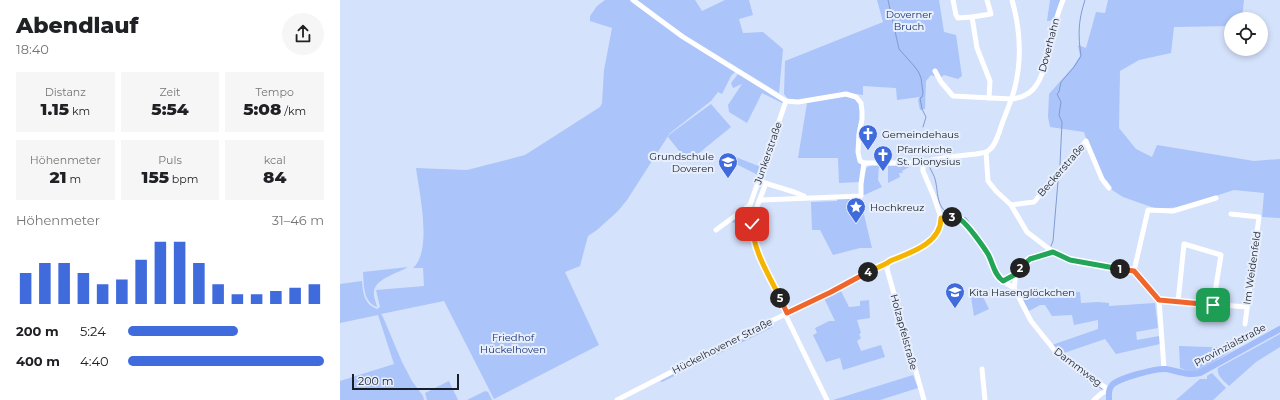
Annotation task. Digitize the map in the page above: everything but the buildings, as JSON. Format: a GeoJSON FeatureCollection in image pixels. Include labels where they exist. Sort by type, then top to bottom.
{"type":"FeatureCollection","features":[{"type":"Feature","properties":{"kind":"main road","name":"Provinzialstraße"},"geometry":{"type":"LineString","coordinates":[[1105,391],[1115,382],[1122,379],[1164,368],[1192,375],[1200,373],[1280,329]]}},
{"type":"Feature","properties":{"kind":"main road"},"geometry":{"type":"LineString","coordinates":[[1105,391],[1109,400]]}},
{"type":"Feature","properties":{"kind":"street"},"geometry":{"type":"LineString","coordinates":[[633,0],[683,37],[786,101],[798,102],[846,94],[852,95],[858,99],[862,105],[862,119],[858,134],[858,152],[860,161],[864,163],[923,163],[924,161],[934,159],[986,152],[993,146],[1011,99],[1018,72],[1018,27],[1012,0]]}},
{"type":"Feature","properties":{"kind":"street"},"geometry":{"type":"LineString","coordinates":[[953,0],[958,18],[991,14],[987,0]]}},
{"type":"Feature","properties":{"kind":"street","name":"Doverhahn"},"geometry":{"type":"LineString","coordinates":[[1011,99],[1016,99],[1024,95],[1032,90],[1038,83],[1052,39],[1057,15],[1063,0]]}},
{"type":"Feature","properties":{"kind":"street"},"geometry":{"type":"LineString","coordinates":[[972,17],[977,48],[990,81],[989,98]]}},
{"type":"Feature","properties":{"kind":"street"},"geometry":{"type":"LineString","coordinates":[[935,71],[941,82],[953,96],[1011,99]]}},
{"type":"Feature","properties":{"kind":"street","name":"Junkerstraße"},"geometry":{"type":"LineString","coordinates":[[750,205],[786,101]]}},
{"type":"Feature","properties":{"kind":"street","name":"Beckerstraße"},"geometry":{"type":"LineString","coordinates":[[1012,205],[1034,202],[1086,141],[1102,179],[1109,188]]}},
{"type":"Feature","properties":{"kind":"street"},"geometry":{"type":"LineString","coordinates":[[986,152],[988,181],[1012,205],[1027,232],[1053,252],[1070,260],[1134,271],[1159,300],[1164,368]]}},
{"type":"Feature","properties":{"kind":"street"},"geometry":{"type":"LineString","coordinates":[[760,200],[862,196],[861,184],[864,163]]}},
{"type":"Feature","properties":{"kind":"street"},"geometry":{"type":"LineString","coordinates":[[923,163],[923,171],[941,218],[955,217],[961,220],[988,254],[997,276],[1003,281],[1014,288],[1016,274],[1021,266],[1030,259],[1053,252]]}},
{"type":"Feature","properties":{"kind":"street"},"geometry":{"type":"LineString","coordinates":[[758,181],[794,192],[807,198]]}},
{"type":"Feature","properties":{"kind":"street"},"geometry":{"type":"LineString","coordinates":[[766,183],[752,224],[753,236],[759,254],[786,314],[827,400]]}},
{"type":"Feature","properties":{"kind":"street"},"geometry":{"type":"LineString","coordinates":[[1134,271],[1148,210],[1173,211],[1216,198]]}},
{"type":"Feature","properties":{"kind":"street"},"geometry":{"type":"LineString","coordinates":[[716,230],[750,205],[755,212]]}},
{"type":"Feature","properties":{"kind":"street","name":"Im Weidenfeld"},"geometry":{"type":"LineString","coordinates":[[1231,214],[1259,217],[1245,324]]}},
{"type":"Feature","properties":{"kind":"street","name":"Hückelhovener Straße"},"geometry":{"type":"LineString","coordinates":[[617,400],[732,340],[831,292],[879,266],[888,264],[890,261],[916,250],[927,243],[936,234],[941,218]]}},
{"type":"Feature","properties":{"kind":"street"},"geometry":{"type":"LineString","coordinates":[[1178,302],[1184,244],[1221,255],[1213,305]]}},
{"type":"Feature","properties":{"kind":"street","name":"Holzapfelstraße"},"geometry":{"type":"LineString","coordinates":[[888,264],[887,269],[924,400]]}},
{"type":"Feature","properties":{"kind":"street"},"geometry":{"type":"LineString","coordinates":[[1003,281],[1016,274]]}},
{"type":"Feature","properties":{"kind":"street","name":"Dammweg"},"geometry":{"type":"LineString","coordinates":[[1014,288],[1030,321],[1056,352],[1105,391]]}},
{"type":"Feature","properties":{"kind":"street"},"geometry":{"type":"LineString","coordinates":[[1159,300],[1247,307]]}},
{"type":"Feature","properties":{"kind":"street"},"geometry":{"type":"LineString","coordinates":[[982,369],[985,400]]}},
{"type":"Feature","properties":{"kind":"street"},"geometry":{"type":"LineString","coordinates":[[1094,400],[1105,391]]}},
{"type":"Feature","properties":{"kind":"green space","name":"Friedhof Hückelhoven"},"geometry":{"type":"Polygon","coordinates":[[[605,0],[630,0],[656,20],[784,102],[782,103],[762,93],[747,123],[729,112],[728,105],[742,84],[733,88],[731,83],[738,74],[735,72],[731,76],[722,94],[718,92],[711,101],[670,133],[627,200],[618,211],[588,236],[580,266],[565,272],[599,345],[494,399],[444,301],[381,314],[402,362],[424,400],[340,400],[340,381],[394,364],[378,315],[340,323],[340,284],[362,281],[365,298],[369,304],[377,309],[380,307],[376,290],[424,286],[423,268],[413,268],[419,260],[424,235],[422,205],[416,168],[467,170],[525,155],[600,107],[602,103],[604,70],[612,28],[590,21],[590,16],[597,6],[605,0]]]}},
{"type":"Feature","properties":{"kind":"green space"},"geometry":{"type":"Polygon","coordinates":[[[636,0],[695,0],[702,11],[725,0],[749,0],[753,15],[739,19],[743,33],[763,32],[783,49],[779,93],[683,34],[636,0]]]}},
{"type":"Feature","properties":{"kind":"green space","name":"Doverner Bruch"},"geometry":{"type":"Polygon","coordinates":[[[877,0],[939,0],[944,32],[956,35],[962,76],[958,79],[944,75],[940,78],[931,75],[926,81],[925,109],[920,110],[918,100],[920,97],[897,100],[896,88],[863,86],[863,95],[848,93],[797,101],[788,99],[784,94],[785,61],[883,22],[877,0]]]}},
{"type":"Feature","properties":{"kind":"green space"},"geometry":{"type":"Polygon","coordinates":[[[1050,0],[1061,0],[1054,20],[1047,21],[1050,0]]]}},
{"type":"Feature","properties":{"kind":"green space"},"geometry":{"type":"Polygon","coordinates":[[[1108,0],[1244,0],[1243,12],[1224,12],[1224,26],[1174,27],[1171,53],[1139,60],[1120,71],[1119,128],[1136,149],[1152,157],[1157,145],[1254,161],[1280,159],[1280,218],[1262,217],[1264,193],[1234,190],[1181,207],[1157,209],[1123,197],[1109,188],[1089,149],[1084,132],[1050,127],[1048,117],[1049,94],[1073,67],[1080,56],[1078,45],[1086,48],[1096,12],[1105,13],[1108,0]]]}},
{"type":"Feature","properties":{"kind":"green space"},"geometry":{"type":"Polygon","coordinates":[[[846,96],[853,97],[859,104],[861,117],[857,133],[863,165],[860,182],[839,183],[838,158],[798,158],[807,103],[846,96]]]}},
{"type":"Feature","properties":{"kind":"green space"},"geometry":{"type":"Polygon","coordinates":[[[711,104],[731,127],[688,162],[668,137],[711,104]]]}},
{"type":"Feature","properties":{"kind":"green space"},"geometry":{"type":"Polygon","coordinates":[[[733,156],[761,167],[758,175],[736,164],[733,160],[733,156]]]}},
{"type":"Feature","properties":{"kind":"green space"},"geometry":{"type":"Polygon","coordinates":[[[871,165],[879,165],[878,180],[882,187],[862,196],[866,168],[871,165]]]}},
{"type":"Feature","properties":{"kind":"green space"},"geometry":{"type":"Polygon","coordinates":[[[913,165],[902,171],[903,173],[899,173],[900,177],[888,183],[888,166],[913,165]]]}},
{"type":"Feature","properties":{"kind":"green space"},"geometry":{"type":"Polygon","coordinates":[[[860,198],[872,248],[860,248],[833,255],[820,230],[812,230],[811,202],[860,198]]]}},
{"type":"Feature","properties":{"kind":"green space"},"geometry":{"type":"Polygon","coordinates":[[[747,208],[753,213],[751,226],[746,228],[730,221],[747,208]]]}},
{"type":"Feature","properties":{"kind":"green space"},"geometry":{"type":"Polygon","coordinates":[[[408,267],[388,276],[376,286],[374,295],[377,307],[372,305],[365,292],[363,272],[408,267]]]}},
{"type":"Feature","properties":{"kind":"green space"},"geometry":{"type":"Polygon","coordinates":[[[840,289],[849,307],[860,306],[860,301],[869,300],[870,318],[857,320],[861,338],[857,341],[861,351],[881,345],[885,357],[843,370],[840,358],[826,362],[813,335],[817,333],[815,328],[829,321],[835,321],[824,298],[840,289]]]}},
{"type":"Feature","properties":{"kind":"green space"},"geometry":{"type":"Polygon","coordinates":[[[1054,291],[1080,292],[1081,303],[1109,303],[1109,306],[1155,303],[1158,328],[1136,332],[1137,340],[1159,336],[1160,344],[1116,354],[1105,339],[1061,354],[1052,345],[1098,329],[1098,320],[1074,325],[1072,315],[1052,316],[1045,305],[1040,305],[1029,311],[1020,294],[1054,291]]]}},
{"type":"Feature","properties":{"kind":"green space"},"geometry":{"type":"Polygon","coordinates":[[[981,293],[989,309],[974,316],[971,297],[981,293]]]}},
{"type":"Feature","properties":{"kind":"green space"},"geometry":{"type":"Polygon","coordinates":[[[772,324],[773,327],[662,382],[660,381],[772,324]]]}},
{"type":"Feature","properties":{"kind":"green space"},"geometry":{"type":"Polygon","coordinates":[[[1280,334],[1280,347],[1256,362],[1229,386],[1221,378],[1218,373],[1218,368],[1280,334]]]}},
{"type":"Feature","properties":{"kind":"green space"},"geometry":{"type":"Polygon","coordinates":[[[1179,346],[1236,348],[1199,371],[1191,372],[1180,368],[1179,346]]]}},
{"type":"Feature","properties":{"kind":"green space"},"geometry":{"type":"Polygon","coordinates":[[[1212,373],[1226,388],[1213,400],[1176,400],[1200,379],[1207,379],[1207,376],[1212,373]]]}},
{"type":"Feature","properties":{"kind":"green space"},"geometry":{"type":"Polygon","coordinates":[[[913,375],[918,388],[880,400],[833,400],[913,375]]]}},
{"type":"Feature","properties":{"kind":"green space"},"geometry":{"type":"Polygon","coordinates":[[[449,381],[458,400],[427,400],[425,393],[449,381]]]}},
{"type":"Feature","properties":{"kind":"green space"},"geometry":{"type":"Polygon","coordinates":[[[485,391],[488,392],[492,400],[467,400],[485,391]]]}},
{"type":"Feature","properties":{"kind":"waterway"},"geometry":{"type":"LineString","coordinates":[[888,0],[899,49],[915,67],[921,78],[923,93],[922,97],[920,98],[922,109],[926,117],[923,127]]}},
{"type":"Feature","properties":{"kind":"waterway"},"geometry":{"type":"LineString","coordinates":[[1060,165],[1062,122],[1059,115],[1061,102],[1057,94],[1059,92],[1061,82],[1081,56],[1079,28],[1085,0]]}},
{"type":"Feature","properties":{"kind":"waterway"},"geometry":{"type":"LineString","coordinates":[[930,168],[935,179],[939,202],[945,211],[951,215]]}},
{"type":"Feature","properties":{"kind":"waterway"},"geometry":{"type":"LineString","coordinates":[[1051,246],[1053,241],[1058,181]]}},
{"type":"Feature","properties":{"kind":"waterway"},"geometry":{"type":"LineString","coordinates":[[958,216],[966,218],[977,234]]}},
{"type":"Feature","properties":{"kind":"waterway"},"geometry":{"type":"LineString","coordinates":[[1080,375],[1102,389]]}},
{"type":"Feature","properties":{"kind":"place","name":"Gemeindehaus"},"geometry":{"type":"Point","coordinates":[868,151]}},
{"type":"Feature","properties":{"kind":"place","name":"Pfarrkirche St. Dionysius"},"geometry":{"type":"Point","coordinates":[883,172]}},
{"type":"Feature","properties":{"kind":"place","name":"Grundschule Doveren"},"geometry":{"type":"Point","coordinates":[728,179]}},
{"type":"Feature","properties":{"kind":"place","name":"Hochkreuz"},"geometry":{"type":"Point","coordinates":[856,224]}},
{"type":"Feature","properties":{"kind":"place","name":"Kita Hasenglöckchen"},"geometry":{"type":"Point","coordinates":[955,309]}},
{"type":"Feature","properties":{"kind":"route"},"geometry":{"type":"LineString","coordinates":[[752,224],[753,236],[759,254],[787,313],[831,292],[879,266],[888,264],[890,261],[922,247],[936,234],[941,218],[955,217],[961,220],[971,231],[988,254],[997,276],[1003,281],[1016,274],[1021,266],[1030,259],[1053,252],[1070,260],[1134,271],[1159,300],[1213,305]]}}]}
